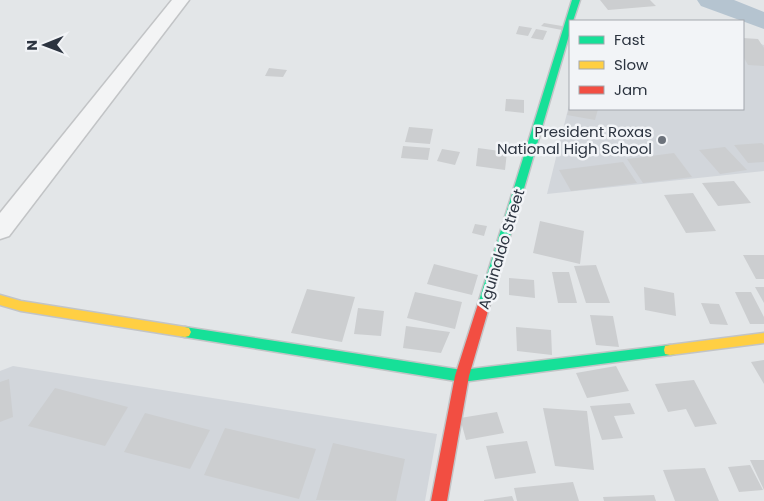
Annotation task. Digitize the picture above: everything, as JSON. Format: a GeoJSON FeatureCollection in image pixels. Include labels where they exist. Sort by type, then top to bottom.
{"type":"FeatureCollection","features":[{"type":"Feature","properties":{"kind":"street"},"geometry":{"type":"LineString","coordinates":[[0,230],[181,0]]}},
{"type":"Feature","properties":{"kind":"street","name":"Aguinaldo Street"},"geometry":{"type":"LineString","coordinates":[[570,20],[576,0]]}},
{"type":"Feature","properties":{"kind":"street","name":"Aguinaldo Street"},"geometry":{"type":"LineString","coordinates":[[438,501],[462,376],[569,23]]}},
{"type":"Feature","properties":{"kind":"street"},"geometry":{"type":"LineString","coordinates":[[0,300],[20,306],[462,376],[764,338]]}},
{"type":"Feature","properties":{"kind":"shaded area","name":"President Roxas National High School"},"geometry":{"type":"Polygon","coordinates":[[[744,39],[764,45],[764,171],[547,194],[569,105],[569,110],[744,110],[744,39]]]}},
{"type":"Feature","properties":{"kind":"shaded area"},"geometry":{"type":"Polygon","coordinates":[[[13,366],[437,434],[425,501],[0,501],[0,371],[13,366]]]}},
{"type":"Feature","properties":{"kind":"building"},"geometry":{"type":"Polygon","coordinates":[[[600,0],[650,0],[656,6],[608,10],[600,0]]]}},
{"type":"Feature","properties":{"kind":"building"},"geometry":{"type":"Polygon","coordinates":[[[544,23],[562,26],[562,30],[541,26],[544,23]]]}},
{"type":"Feature","properties":{"kind":"building"},"geometry":{"type":"Polygon","coordinates":[[[519,26],[532,28],[528,36],[516,34],[519,26]]]}},
{"type":"Feature","properties":{"kind":"building"},"geometry":{"type":"Polygon","coordinates":[[[536,29],[547,31],[543,40],[531,38],[536,29]]]}},
{"type":"Feature","properties":{"kind":"building"},"geometry":{"type":"Polygon","coordinates":[[[744,38],[758,39],[764,48],[764,66],[748,65],[744,58],[744,38]]]}},
{"type":"Feature","properties":{"kind":"building"},"geometry":{"type":"Polygon","coordinates":[[[269,68],[287,70],[283,77],[265,76],[269,68]]]}},
{"type":"Feature","properties":{"kind":"building"},"geometry":{"type":"Polygon","coordinates":[[[506,99],[524,100],[524,113],[505,111],[506,99]]]}},
{"type":"Feature","properties":{"kind":"building"},"geometry":{"type":"Polygon","coordinates":[[[569,109],[598,110],[595,120],[567,115],[569,109]]]}},
{"type":"Feature","properties":{"kind":"building"},"geometry":{"type":"Polygon","coordinates":[[[409,127],[433,129],[430,144],[405,142],[409,127]]]}},
{"type":"Feature","properties":{"kind":"building"},"geometry":{"type":"Polygon","coordinates":[[[762,143],[764,145],[764,162],[748,163],[734,145],[762,143]]]}},
{"type":"Feature","properties":{"kind":"building"},"geometry":{"type":"Polygon","coordinates":[[[403,146],[430,148],[428,160],[401,158],[403,146]]]}},
{"type":"Feature","properties":{"kind":"building"},"geometry":{"type":"Polygon","coordinates":[[[725,147],[747,170],[720,174],[699,150],[725,147]]]}},
{"type":"Feature","properties":{"kind":"building"},"geometry":{"type":"Polygon","coordinates":[[[478,148],[507,152],[505,170],[476,166],[478,148]]]}},
{"type":"Feature","properties":{"kind":"building"},"geometry":{"type":"Polygon","coordinates":[[[442,149],[460,152],[455,165],[437,161],[442,149]]]}},
{"type":"Feature","properties":{"kind":"building"},"geometry":{"type":"Polygon","coordinates":[[[674,153],[692,177],[643,183],[627,159],[674,153]]]}},
{"type":"Feature","properties":{"kind":"building"},"geometry":{"type":"Polygon","coordinates":[[[623,162],[637,183],[571,191],[559,170],[623,162]]]}},
{"type":"Feature","properties":{"kind":"building"},"geometry":{"type":"Polygon","coordinates":[[[734,181],[751,203],[718,206],[702,183],[734,181]]]}},
{"type":"Feature","properties":{"kind":"building"},"geometry":{"type":"Polygon","coordinates":[[[693,193],[716,231],[686,233],[664,195],[693,193]]]}},
{"type":"Feature","properties":{"kind":"building"},"geometry":{"type":"Polygon","coordinates":[[[540,221],[584,231],[580,264],[533,253],[540,221]]]}},
{"type":"Feature","properties":{"kind":"building"},"geometry":{"type":"Polygon","coordinates":[[[475,224],[487,226],[484,236],[472,233],[475,224]]]}},
{"type":"Feature","properties":{"kind":"building"},"geometry":{"type":"Polygon","coordinates":[[[743,255],[764,255],[764,279],[756,279],[743,255]]]}},
{"type":"Feature","properties":{"kind":"building"},"geometry":{"type":"Polygon","coordinates":[[[434,264],[478,275],[472,295],[427,284],[434,264]]]}},
{"type":"Feature","properties":{"kind":"building"},"geometry":{"type":"Polygon","coordinates":[[[596,265],[610,303],[586,303],[574,266],[596,265]]]}},
{"type":"Feature","properties":{"kind":"building"},"geometry":{"type":"Polygon","coordinates":[[[552,272],[569,272],[577,303],[558,303],[552,272]]]}},
{"type":"Feature","properties":{"kind":"building"},"geometry":{"type":"Polygon","coordinates":[[[509,278],[534,280],[535,298],[509,295],[509,278]]]}},
{"type":"Feature","properties":{"kind":"building"},"geometry":{"type":"Polygon","coordinates":[[[644,287],[674,293],[676,316],[645,310],[644,287]]]}},
{"type":"Feature","properties":{"kind":"building"},"geometry":{"type":"Polygon","coordinates":[[[755,287],[764,287],[764,303],[755,287]]]}},
{"type":"Feature","properties":{"kind":"building"},"geometry":{"type":"Polygon","coordinates":[[[307,289],[355,297],[342,342],[291,333],[307,289]]]}},
{"type":"Feature","properties":{"kind":"building"},"geometry":{"type":"Polygon","coordinates":[[[415,292],[462,302],[455,329],[407,318],[415,292]]]}},
{"type":"Feature","properties":{"kind":"building"},"geometry":{"type":"Polygon","coordinates":[[[735,292],[751,292],[764,317],[764,324],[750,324],[735,292]]]}},
{"type":"Feature","properties":{"kind":"building"},"geometry":{"type":"Polygon","coordinates":[[[701,303],[719,304],[728,325],[710,324],[701,303]]]}},
{"type":"Feature","properties":{"kind":"building"},"geometry":{"type":"Polygon","coordinates":[[[358,308],[384,311],[381,336],[354,334],[358,308]]]}},
{"type":"Feature","properties":{"kind":"building"},"geometry":{"type":"Polygon","coordinates":[[[590,315],[613,316],[619,347],[596,345],[590,315]]]}},
{"type":"Feature","properties":{"kind":"building"},"geometry":{"type":"Polygon","coordinates":[[[406,326],[450,332],[441,353],[403,348],[406,326]]]}},
{"type":"Feature","properties":{"kind":"building"},"geometry":{"type":"Polygon","coordinates":[[[516,327],[551,330],[552,355],[517,351],[516,327]]]}},
{"type":"Feature","properties":{"kind":"building"},"geometry":{"type":"Polygon","coordinates":[[[764,360],[764,384],[751,362],[764,360]]]}},
{"type":"Feature","properties":{"kind":"building"},"geometry":{"type":"Polygon","coordinates":[[[616,366],[629,391],[587,398],[576,373],[616,366]]]}},
{"type":"Feature","properties":{"kind":"building"},"geometry":{"type":"Polygon","coordinates":[[[9,379],[13,417],[0,422],[0,382],[9,379]]]}},
{"type":"Feature","properties":{"kind":"building"},"geometry":{"type":"Polygon","coordinates":[[[694,380],[717,424],[695,427],[686,409],[668,412],[655,384],[694,380]]]}},
{"type":"Feature","properties":{"kind":"building"},"geometry":{"type":"Polygon","coordinates":[[[55,388],[128,407],[105,446],[28,426],[55,388]]]}},
{"type":"Feature","properties":{"kind":"building"},"geometry":{"type":"Polygon","coordinates":[[[630,403],[635,414],[614,416],[623,438],[602,440],[590,406],[630,403]]]}},
{"type":"Feature","properties":{"kind":"building"},"geometry":{"type":"Polygon","coordinates":[[[543,408],[587,411],[594,470],[555,466],[543,408]]]}},
{"type":"Feature","properties":{"kind":"building"},"geometry":{"type":"Polygon","coordinates":[[[497,412],[504,433],[466,440],[460,418],[497,412]]]}},
{"type":"Feature","properties":{"kind":"building"},"geometry":{"type":"Polygon","coordinates":[[[145,413],[210,430],[190,469],[124,452],[145,413]]]}},
{"type":"Feature","properties":{"kind":"building"},"geometry":{"type":"Polygon","coordinates":[[[225,428],[316,449],[299,499],[204,475],[225,428]]]}},
{"type":"Feature","properties":{"kind":"building"},"geometry":{"type":"Polygon","coordinates":[[[527,441],[536,473],[495,479],[486,446],[527,441]]]}},
{"type":"Feature","properties":{"kind":"building"},"geometry":{"type":"Polygon","coordinates":[[[333,443],[405,459],[396,501],[316,500],[333,443]]]}},
{"type":"Feature","properties":{"kind":"building"},"geometry":{"type":"Polygon","coordinates":[[[750,460],[764,460],[764,490],[750,460]]]}},
{"type":"Feature","properties":{"kind":"building"},"geometry":{"type":"Polygon","coordinates":[[[750,465],[763,490],[739,492],[728,467],[750,465]]]}},
{"type":"Feature","properties":{"kind":"building"},"geometry":{"type":"Polygon","coordinates":[[[705,468],[719,501],[675,501],[663,470],[705,468]]]}},
{"type":"Feature","properties":{"kind":"building"},"geometry":{"type":"Polygon","coordinates":[[[573,482],[579,501],[517,501],[514,488],[573,482]]]}},
{"type":"Feature","properties":{"kind":"building"},"geometry":{"type":"Polygon","coordinates":[[[654,495],[656,501],[604,501],[603,497],[654,495]]]}},
{"type":"Feature","properties":{"kind":"building"},"geometry":{"type":"Polygon","coordinates":[[[512,496],[514,501],[484,501],[484,500],[512,496]]]}},
{"type":"Feature","properties":{"kind":"waterway"},"geometry":{"type":"LineString","coordinates":[[710,0],[764,21]]}},
{"type":"Feature","properties":{"kind":"traffic: fast"},"geometry":{"type":"LineString","coordinates":[[570,20],[576,0]]}},
{"type":"Feature","properties":{"kind":"traffic: fast"},"geometry":{"type":"LineString","coordinates":[[484,304],[569,23]]}},
{"type":"Feature","properties":{"kind":"traffic: fast"},"geometry":{"type":"LineString","coordinates":[[185,332],[462,376],[670,350]]}},
{"type":"Feature","properties":{"kind":"traffic: slow"},"geometry":{"type":"LineString","coordinates":[[0,300],[21,306],[185,332]]}},
{"type":"Feature","properties":{"kind":"traffic: slow"},"geometry":{"type":"LineString","coordinates":[[670,350],[764,338]]}},
{"type":"Feature","properties":{"kind":"traffic: jam"},"geometry":{"type":"LineString","coordinates":[[439,501],[462,376],[484,304]]}},
{"type":"Feature","properties":{"kind":"place","name":"President Roxas National High School"},"geometry":{"type":"Point","coordinates":[662,140]}}]}
